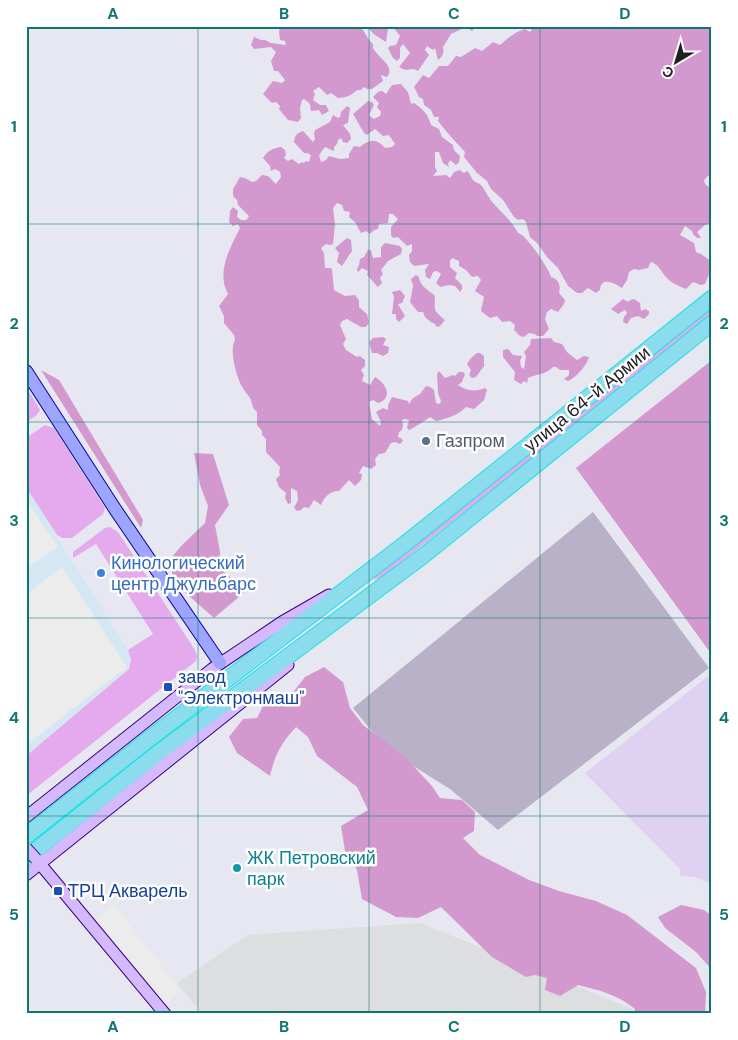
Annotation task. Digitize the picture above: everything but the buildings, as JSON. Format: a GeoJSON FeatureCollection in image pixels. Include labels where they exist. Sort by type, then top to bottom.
{"type":"FeatureCollection","features":[{"type":"Feature","properties":{"kind":"highway","name":"улица 64-й Армии"},"geometry":{"type":"LineString","coordinates":[[26,836],[513,459],[712,298]]}},
{"type":"Feature","properties":{"kind":"highway","name":"улица 64-й Армии"},"geometry":{"type":"LineString","coordinates":[[34,860],[158,753],[424,556],[712,323]]}},
{"type":"Feature","properties":{"kind":"main road"},"geometry":{"type":"LineString","coordinates":[[26,372],[115,509],[220,663]]}},
{"type":"Feature","properties":{"kind":"street"},"geometry":{"type":"LineString","coordinates":[[26,875],[34,860],[424,556]]}},
{"type":"Feature","properties":{"kind":"street"},"geometry":{"type":"LineString","coordinates":[[26,817],[220,663],[282,622],[368,572]]}},
{"type":"Feature","properties":{"kind":"street"},"geometry":{"type":"LineString","coordinates":[[220,663],[230,677],[253,682]]}},
{"type":"Feature","properties":{"kind":"street"},"geometry":{"type":"LineString","coordinates":[[26,848],[34,860],[165,1014]]}},
{"type":"Feature","properties":{"kind":"shaded area"},"geometry":{"type":"Polygon","coordinates":[[[277,26],[359,26],[373,44],[375,52],[388,66],[389,73],[387,77],[381,75],[383,81],[372,89],[364,87],[344,97],[338,98],[331,93],[327,95],[319,87],[313,91],[315,94],[313,100],[320,105],[326,105],[329,111],[322,115],[319,110],[311,111],[310,104],[304,99],[300,108],[301,118],[298,122],[288,120],[279,109],[280,106],[276,102],[272,103],[263,94],[273,81],[282,83],[285,80],[278,71],[274,71],[271,61],[276,52],[271,47],[254,49],[251,45],[254,37],[271,43],[286,45],[285,41],[280,40],[280,27],[277,26]]]}},
{"type":"Feature","properties":{"kind":"shaded area"},"geometry":{"type":"Polygon","coordinates":[[[366,26],[476,26],[472,31],[466,27],[451,34],[443,47],[442,56],[438,60],[435,48],[433,50],[427,46],[425,50],[429,55],[418,71],[414,69],[405,70],[399,67],[410,53],[403,44],[400,48],[400,58],[397,61],[393,58],[388,48],[396,45],[400,36],[393,27],[388,29],[386,42],[366,26]]]}},
{"type":"Feature","properties":{"kind":"shaded area"},"geometry":{"type":"Polygon","coordinates":[[[534,26],[712,26],[712,176],[709,175],[704,180],[705,184],[709,187],[712,184],[712,207],[710,207],[712,228],[709,224],[705,225],[697,232],[701,238],[697,238],[685,226],[680,235],[694,243],[696,252],[712,262],[712,271],[705,284],[701,285],[693,282],[686,289],[676,285],[651,262],[648,268],[634,269],[629,272],[622,288],[605,282],[596,293],[588,288],[582,293],[577,293],[568,286],[558,268],[530,237],[526,222],[523,219],[518,220],[514,217],[503,200],[464,157],[465,152],[438,121],[439,117],[434,117],[431,110],[424,105],[423,99],[419,97],[414,87],[423,75],[429,78],[439,66],[448,66],[456,56],[461,57],[475,48],[482,51],[493,42],[500,45],[522,30],[525,29],[530,32],[534,26]]]}},
{"type":"Feature","properties":{"kind":"shaded area"},"geometry":{"type":"Polygon","coordinates":[[[401,84],[408,92],[411,104],[414,103],[423,110],[431,125],[439,129],[442,137],[453,145],[454,150],[460,156],[459,162],[456,165],[450,160],[449,167],[443,163],[439,152],[435,152],[435,167],[437,171],[433,176],[446,175],[450,178],[454,172],[460,170],[464,173],[467,171],[474,181],[481,185],[492,202],[510,221],[518,233],[531,245],[551,277],[558,281],[559,293],[565,300],[558,312],[551,309],[547,312],[545,319],[549,329],[543,336],[529,333],[524,337],[520,336],[514,330],[515,325],[510,321],[502,322],[497,316],[490,318],[481,311],[484,297],[475,291],[481,280],[478,276],[472,277],[459,266],[459,261],[452,258],[450,267],[457,273],[455,278],[462,285],[460,292],[455,286],[440,287],[436,283],[441,274],[437,271],[433,272],[430,279],[426,277],[425,270],[429,264],[414,266],[410,262],[409,255],[412,251],[412,244],[407,246],[398,237],[393,238],[391,235],[391,227],[398,219],[393,214],[389,214],[388,223],[379,224],[378,229],[370,234],[366,231],[361,233],[355,222],[349,217],[350,212],[344,211],[342,205],[337,203],[333,208],[335,224],[333,244],[326,244],[321,248],[324,253],[325,268],[332,269],[334,290],[345,296],[355,295],[359,300],[359,307],[367,314],[369,322],[366,327],[361,327],[347,319],[342,321],[340,325],[346,339],[343,344],[346,350],[365,360],[365,366],[361,370],[364,375],[362,381],[370,385],[375,377],[387,390],[386,398],[383,401],[378,403],[373,400],[369,402],[372,419],[380,426],[381,422],[376,412],[383,408],[388,410],[392,397],[408,401],[409,404],[426,386],[434,390],[436,403],[440,404],[437,374],[439,371],[445,378],[463,372],[465,374],[462,382],[458,385],[464,389],[478,390],[485,388],[487,390],[484,400],[474,409],[466,407],[448,418],[436,421],[430,417],[409,430],[407,428],[409,420],[402,420],[402,430],[399,432],[398,437],[403,441],[400,444],[391,443],[385,453],[379,454],[375,459],[376,465],[371,469],[363,466],[359,473],[362,474],[361,480],[355,486],[349,480],[339,491],[328,495],[321,505],[314,500],[309,508],[304,507],[297,511],[294,508],[298,500],[297,491],[291,488],[291,503],[288,504],[285,498],[286,493],[279,487],[276,479],[280,475],[280,467],[266,452],[266,439],[257,425],[257,412],[241,385],[235,369],[233,356],[234,335],[224,323],[224,316],[219,306],[228,294],[223,277],[224,269],[229,252],[240,228],[238,224],[233,226],[229,222],[230,211],[233,207],[238,211],[237,217],[241,220],[246,220],[249,216],[238,205],[237,200],[233,196],[233,189],[240,177],[252,182],[262,175],[268,176],[276,184],[281,177],[280,172],[275,169],[271,171],[270,166],[263,158],[275,148],[281,147],[285,150],[286,155],[284,158],[288,161],[292,159],[299,164],[306,161],[309,162],[311,155],[304,153],[294,142],[296,136],[303,131],[313,142],[315,130],[330,122],[333,115],[338,118],[340,117],[341,112],[347,106],[350,108],[348,123],[343,125],[350,134],[351,139],[347,143],[343,142],[341,138],[338,140],[334,151],[325,147],[319,155],[321,162],[329,156],[340,159],[349,158],[349,154],[354,146],[360,147],[370,141],[376,141],[385,148],[392,147],[395,144],[389,135],[383,136],[375,129],[367,135],[364,133],[353,114],[368,101],[374,105],[369,115],[374,119],[380,116],[381,112],[377,107],[379,103],[373,97],[382,91],[386,94],[392,85],[401,84]]]}},
{"type":"Feature","properties":{"kind":"shaded area"},"geometry":{"type":"Polygon","coordinates":[[[347,238],[351,240],[352,251],[342,266],[337,262],[339,253],[335,248],[347,238]]]}},
{"type":"Feature","properties":{"kind":"shaded area"},"geometry":{"type":"Polygon","coordinates":[[[385,243],[400,246],[402,249],[401,254],[388,261],[381,270],[383,274],[380,278],[382,283],[378,287],[367,275],[368,271],[362,268],[358,272],[357,269],[360,259],[364,257],[368,250],[371,250],[373,258],[381,257],[381,247],[385,243]]]}},
{"type":"Feature","properties":{"kind":"shaded area"},"geometry":{"type":"Polygon","coordinates":[[[416,275],[423,286],[435,296],[435,310],[445,320],[440,326],[437,327],[432,323],[425,317],[423,312],[418,312],[410,302],[413,286],[411,279],[416,275]]]}},
{"type":"Feature","properties":{"kind":"shaded area"},"geometry":{"type":"Polygon","coordinates":[[[400,290],[405,296],[402,303],[398,304],[405,316],[399,322],[396,319],[396,314],[392,314],[394,297],[392,292],[400,290]]]}},
{"type":"Feature","properties":{"kind":"shaded area"},"geometry":{"type":"Polygon","coordinates":[[[623,299],[628,302],[634,299],[640,303],[641,311],[645,309],[649,311],[649,314],[644,319],[638,316],[631,318],[627,324],[623,322],[627,313],[625,310],[618,314],[611,309],[623,299]]]}},
{"type":"Feature","properties":{"kind":"shaded area"},"geometry":{"type":"Polygon","coordinates":[[[712,309],[712,315],[382,577],[373,580],[379,572],[712,309]]]}},
{"type":"Feature","properties":{"kind":"shaded area"},"geometry":{"type":"Polygon","coordinates":[[[383,337],[386,339],[383,345],[389,347],[388,353],[383,356],[372,353],[369,342],[373,338],[383,337]]]}},
{"type":"Feature","properties":{"kind":"shaded area"},"geometry":{"type":"Polygon","coordinates":[[[551,338],[554,342],[562,344],[567,352],[577,360],[584,356],[589,357],[581,371],[568,381],[564,379],[569,375],[569,370],[560,370],[556,367],[528,378],[527,383],[524,381],[521,384],[514,380],[515,372],[503,357],[503,350],[508,349],[513,355],[522,356],[520,361],[521,367],[524,369],[526,356],[524,352],[530,345],[531,339],[551,338]]]}},
{"type":"Feature","properties":{"kind":"shaded area"},"geometry":{"type":"Polygon","coordinates":[[[477,353],[484,356],[484,366],[476,377],[472,378],[469,375],[471,370],[467,364],[477,353]]]}},
{"type":"Feature","properties":{"kind":"shaded area"},"geometry":{"type":"Polygon","coordinates":[[[712,360],[712,655],[576,468],[712,360]]]}},
{"type":"Feature","properties":{"kind":"shaded area"},"geometry":{"type":"Polygon","coordinates":[[[41,370],[59,380],[143,520],[141,528],[41,370]]]}},
{"type":"Feature","properties":{"kind":"shaded area"},"geometry":{"type":"Polygon","coordinates":[[[26,386],[40,410],[37,415],[26,422],[26,386]]]}},
{"type":"Feature","properties":{"kind":"shaded area"},"geometry":{"type":"Polygon","coordinates":[[[45,425],[54,428],[105,508],[103,514],[72,538],[62,538],[57,535],[26,487],[26,438],[45,425]]]}},
{"type":"Feature","properties":{"kind":"shaded area"},"geometry":{"type":"Polygon","coordinates":[[[194,453],[213,454],[229,505],[215,525],[220,552],[220,568],[246,591],[214,618],[172,581],[172,557],[205,523],[208,506],[200,485],[194,453]]]}},
{"type":"Feature","properties":{"kind":"shaded area"},"geometry":{"type":"Polygon","coordinates":[[[26,487],[128,650],[131,659],[129,668],[26,756],[26,487]]]}},
{"type":"Feature","properties":{"kind":"shaded area"},"geometry":{"type":"Polygon","coordinates":[[[26,499],[58,547],[26,569],[26,499]]]}},
{"type":"Feature","properties":{"kind":"shaded area"},"geometry":{"type":"Polygon","coordinates":[[[593,512],[709,668],[498,830],[450,789],[386,749],[353,708],[593,512]]]}},
{"type":"Feature","properties":{"kind":"shaded area"},"geometry":{"type":"Polygon","coordinates":[[[110,527],[118,532],[195,650],[196,661],[26,796],[26,756],[129,669],[131,659],[128,650],[153,634],[96,544],[73,558],[73,552],[105,528],[110,527]]]}},
{"type":"Feature","properties":{"kind":"shaded area"},"geometry":{"type":"Polygon","coordinates":[[[62,567],[127,667],[26,745],[26,595],[62,567]]]}},
{"type":"Feature","properties":{"kind":"shaded area"},"geometry":{"type":"Polygon","coordinates":[[[324,667],[343,682],[350,708],[363,725],[404,756],[432,786],[440,798],[462,800],[475,812],[474,831],[463,838],[480,855],[529,880],[559,891],[596,901],[627,915],[696,968],[706,992],[705,1014],[633,1014],[635,1009],[622,1000],[601,991],[578,985],[560,996],[545,990],[547,978],[535,975],[526,977],[492,957],[441,907],[418,918],[396,917],[362,899],[357,870],[345,851],[341,826],[368,810],[357,787],[317,756],[308,737],[296,727],[286,738],[279,750],[270,776],[237,753],[229,737],[243,719],[257,718],[266,700],[294,691],[305,677],[324,667]]]}},
{"type":"Feature","properties":{"kind":"shaded area"},"geometry":{"type":"Polygon","coordinates":[[[712,673],[712,884],[695,877],[680,876],[680,869],[585,773],[712,673]]]}},
{"type":"Feature","properties":{"kind":"shaded area"},"geometry":{"type":"Polygon","coordinates":[[[114,904],[181,992],[164,1005],[95,921],[114,904]]]}},
{"type":"Feature","properties":{"kind":"shaded area"},"geometry":{"type":"Polygon","coordinates":[[[681,905],[704,910],[712,916],[712,970],[696,952],[665,928],[658,917],[681,905]]]}},
{"type":"Feature","properties":{"kind":"shaded area"},"geometry":{"type":"Polygon","coordinates":[[[420,923],[633,1009],[632,1014],[202,1014],[177,983],[248,935],[420,923]]]}},
{"type":"Feature","properties":{"kind":"place","name":"Газпром"},"geometry":{"type":"Point","coordinates":[426,441]}},
{"type":"Feature","properties":{"kind":"place","name":"Кинологический центр Джульбарс"},"geometry":{"type":"Point","coordinates":[101,573]}},
{"type":"Feature","properties":{"kind":"place","name":"завод \"Электронмаш\""},"geometry":{"type":"Point","coordinates":[168,687]}},
{"type":"Feature","properties":{"kind":"place","name":"ЖК Петровский парк"},"geometry":{"type":"Point","coordinates":[237,868]}},
{"type":"Feature","properties":{"kind":"place","name":"ТРЦ Акварель"},"geometry":{"type":"Point","coordinates":[58,891]}}]}
